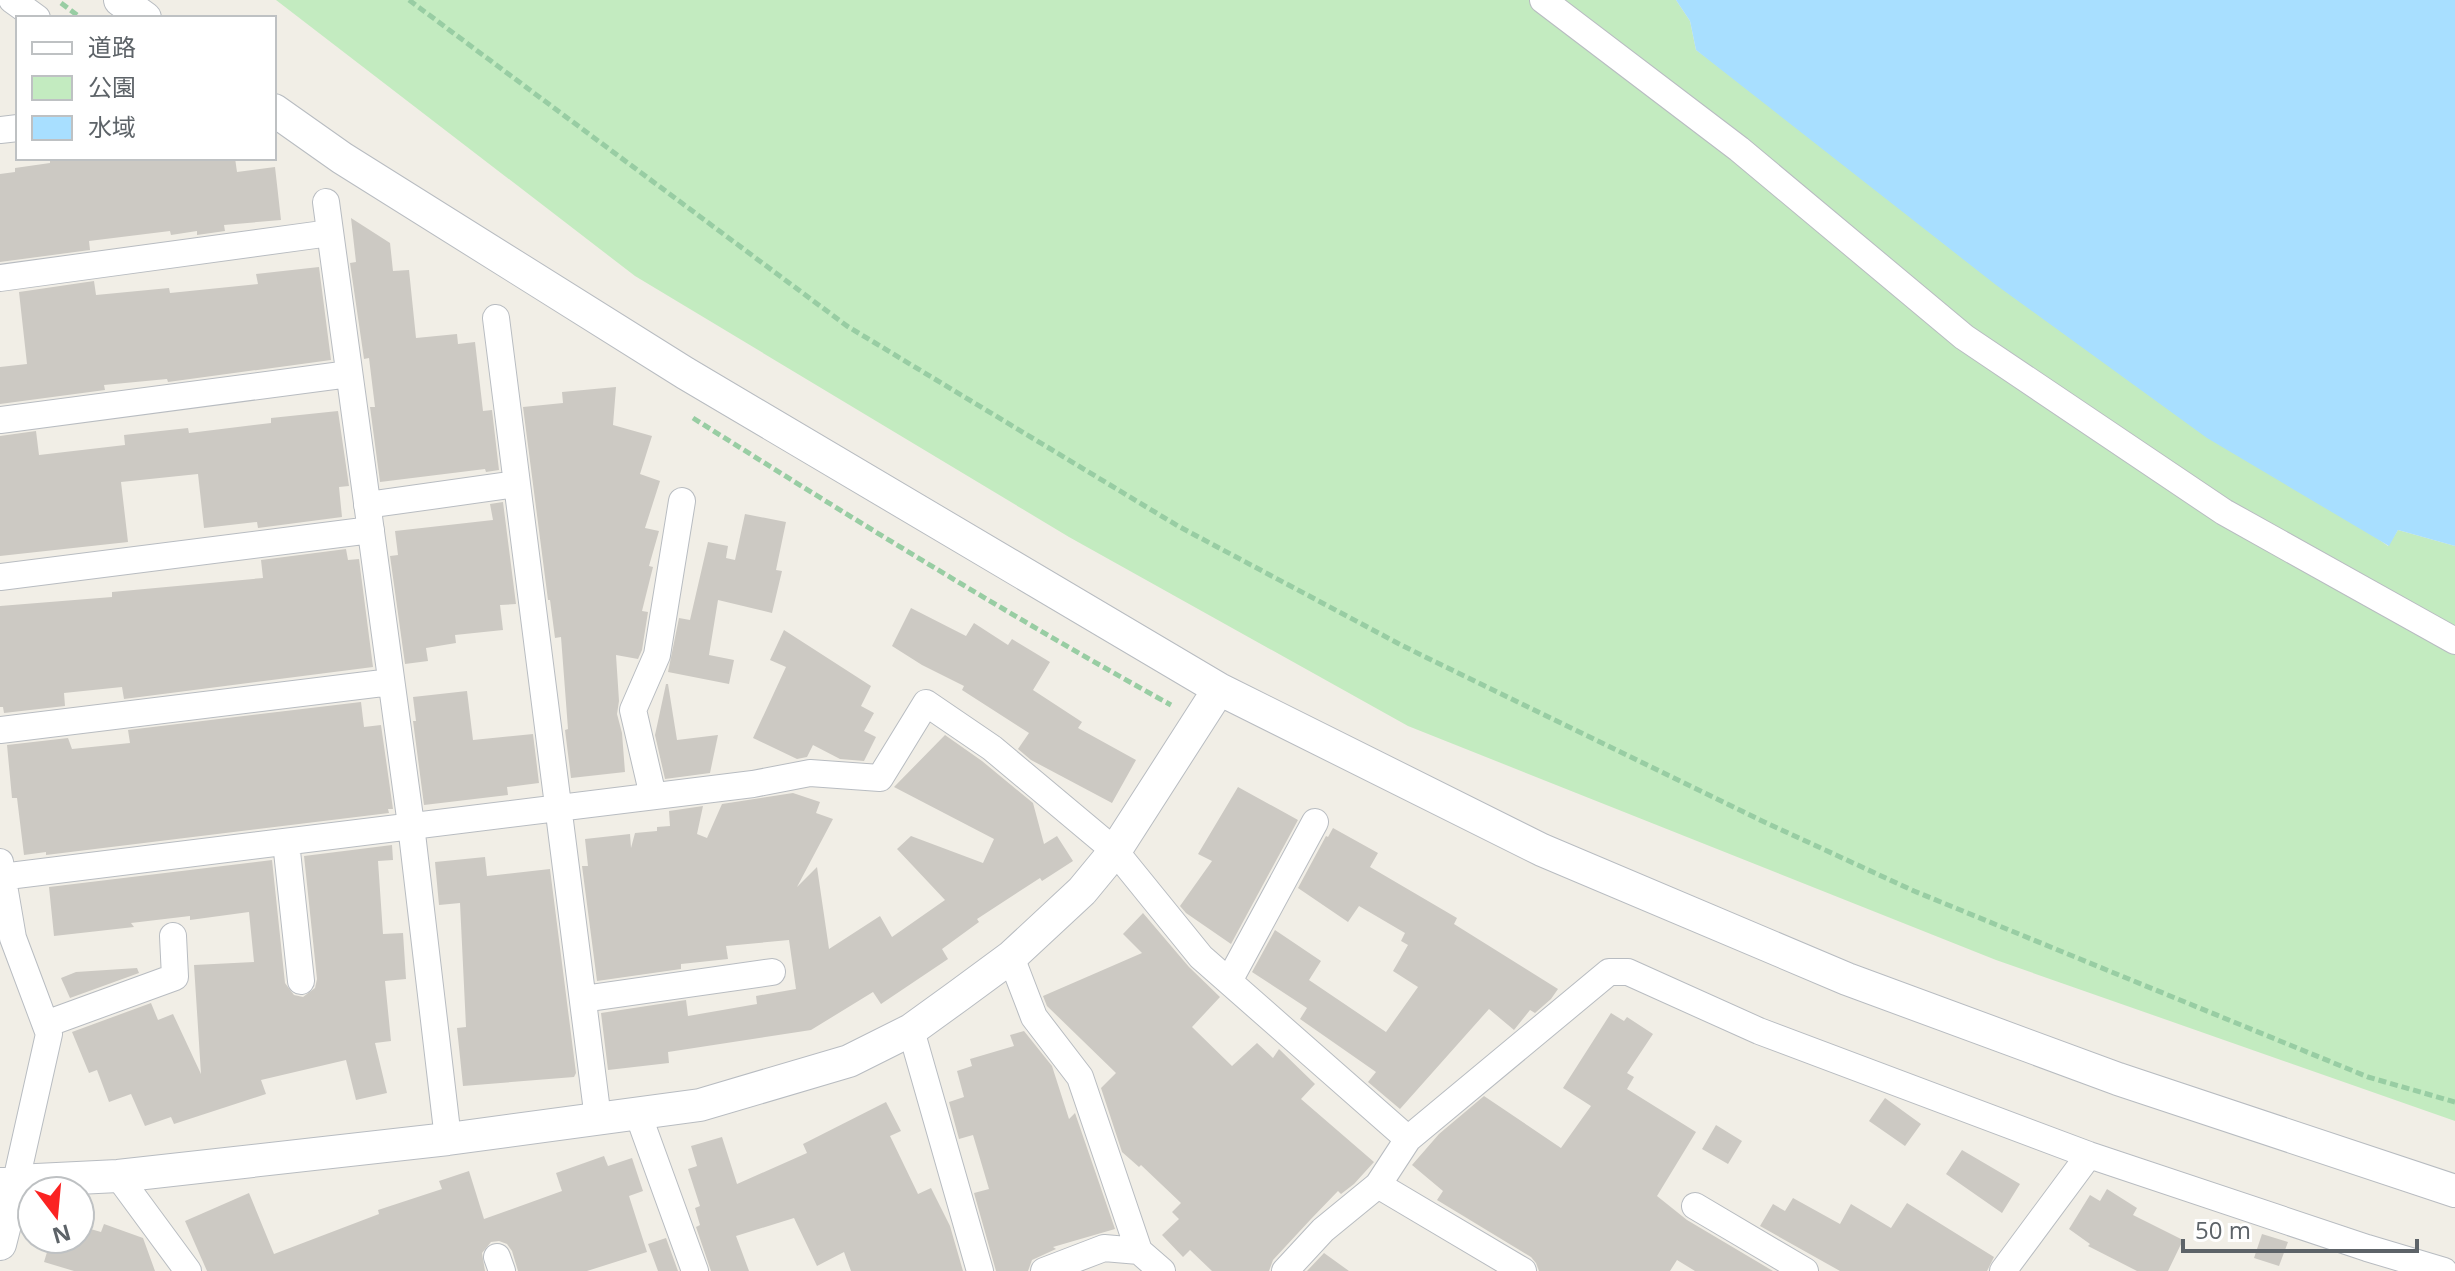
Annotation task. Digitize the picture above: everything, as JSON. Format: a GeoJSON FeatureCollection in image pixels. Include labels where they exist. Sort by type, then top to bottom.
{"type":"FeatureCollection","features":[{"type":"Feature","properties":{"kind":"street"},"geometry":{"type":"LineString","coordinates":[[12,0],[34,16]]}},
{"type":"Feature","properties":{"kind":"street"},"geometry":{"type":"LineString","coordinates":[[120,0],[142,16]]}},
{"type":"Feature","properties":{"kind":"street"},"geometry":{"type":"LineString","coordinates":[[1543,0],[1739,149],[1964,337],[2224,512],[2455,641]]}},
{"type":"Feature","properties":{"kind":"street"},"geometry":{"type":"LineString","coordinates":[[276,111],[342,158],[685,373],[1219,689],[1542,850],[1847,979],[2118,1079],[2455,1191]]}},
{"type":"Feature","properties":{"kind":"street"},"geometry":{"type":"LineString","coordinates":[[326,202],[411,825],[448,1139]]}},
{"type":"Feature","properties":{"kind":"street"},"geometry":{"type":"LineString","coordinates":[[0,278],[330,233]]}},
{"type":"Feature","properties":{"kind":"street"},"geometry":{"type":"LineString","coordinates":[[496,318],[598,1119]]}},
{"type":"Feature","properties":{"kind":"street"},"geometry":{"type":"LineString","coordinates":[[0,420],[349,374]]}},
{"type":"Feature","properties":{"kind":"street"},"geometry":{"type":"LineString","coordinates":[[0,577],[369,518],[517,484]]}},
{"type":"Feature","properties":{"kind":"street"},"geometry":{"type":"LineString","coordinates":[[653,796],[633,710],[657,655],[682,501]]}},
{"type":"Feature","properties":{"kind":"street"},"geometry":{"type":"LineString","coordinates":[[0,730],[391,682]]}},
{"type":"Feature","properties":{"kind":"street"},"geometry":{"type":"LineString","coordinates":[[8,1181],[118,1176],[638,1114],[700,1105],[834,1065],[911,1030],[1011,957],[1082,891],[1115,851],[1219,689]]}},
{"type":"Feature","properties":{"kind":"street"},"geometry":{"type":"LineString","coordinates":[[0,1244],[8,1181],[49,1034],[13,938],[1,872],[286,842],[753,784],[810,773],[880,778],[926,703],[992,748],[1115,851],[1201,957],[1408,1139]]}},
{"type":"Feature","properties":{"kind":"street"},"geometry":{"type":"LineString","coordinates":[[1229,981],[1315,822]]}},
{"type":"Feature","properties":{"kind":"street"},"geometry":{"type":"LineString","coordinates":[[286,842],[301,981]]}},
{"type":"Feature","properties":{"kind":"street"},"geometry":{"type":"LineString","coordinates":[[46,1024],[175,977],[173,936]]}},
{"type":"Feature","properties":{"kind":"street"},"geometry":{"type":"LineString","coordinates":[[1011,957],[1034,1017],[1080,1077],[1139,1251],[1162,1271]]}},
{"type":"Feature","properties":{"kind":"street"},"geometry":{"type":"LineString","coordinates":[[583,999],[772,972]]}},
{"type":"Feature","properties":{"kind":"street"},"geometry":{"type":"LineString","coordinates":[[1285,1271],[1323,1230],[1378,1185],[1408,1139],[1609,972],[1628,972],[1759,1031],[2089,1155],[2444,1271]]}},
{"type":"Feature","properties":{"kind":"street"},"geometry":{"type":"LineString","coordinates":[[911,1030],[980,1271]]}},
{"type":"Feature","properties":{"kind":"street"},"geometry":{"type":"LineString","coordinates":[[638,1114],[695,1271]]}},
{"type":"Feature","properties":{"kind":"street"},"geometry":{"type":"LineString","coordinates":[[2003,1271],[2089,1155]]}},
{"type":"Feature","properties":{"kind":"street"},"geometry":{"type":"LineString","coordinates":[[118,1176],[188,1271]]}},
{"type":"Feature","properties":{"kind":"street"},"geometry":{"type":"LineString","coordinates":[[1378,1185],[1523,1271]]}},
{"type":"Feature","properties":{"kind":"street"},"geometry":{"type":"LineString","coordinates":[[1695,1206],[1805,1271]]}},
{"type":"Feature","properties":{"kind":"street"},"geometry":{"type":"LineString","coordinates":[[1044,1271],[1104,1248],[1139,1251]]}},
{"type":"Feature","properties":{"kind":"path"},"geometry":{"type":"LineString","coordinates":[[57,0],[78,16]]}},
{"type":"Feature","properties":{"kind":"path"},"geometry":{"type":"LineString","coordinates":[[409,0],[847,326],[1178,526],[1403,646],[1760,820],[1914,891],[2368,1077],[2455,1102]]}},
{"type":"Feature","properties":{"kind":"green space"},"geometry":{"type":"Polygon","coordinates":[[[276,0],[1676,0],[1690,21],[1696,50],[2388,546],[2398,530],[2455,546],[2455,1121],[1996,960],[1408,726],[1069,537],[635,276],[276,0]]]}},
{"type":"Feature","properties":{"kind":"water"},"geometry":{"type":"Polygon","coordinates":[[[1676,0],[2455,0],[2455,546],[2398,530],[2389,546],[2207,438],[1996,285],[1696,50],[1690,21],[1676,0]]]}},
{"type":"Feature","properties":{"kind":"building"},"geometry":{"type":"Polygon","coordinates":[[[50,160],[235,160],[237,172],[275,167],[281,220],[224,225],[225,231],[197,235],[197,231],[171,235],[170,231],[89,241],[90,250],[0,262],[0,174],[15,172],[15,168],[50,163],[50,160]]]}},
{"type":"Feature","properties":{"kind":"building"},"geometry":{"type":"Polygon","coordinates":[[[351,218],[390,243],[393,271],[409,270],[416,338],[457,334],[458,344],[475,342],[483,411],[492,410],[499,470],[380,482],[370,407],[375,407],[369,358],[364,359],[350,263],[356,262],[351,218]]]}},
{"type":"Feature","properties":{"kind":"building"},"geometry":{"type":"Polygon","coordinates":[[[319,267],[331,360],[168,382],[167,379],[104,385],[105,390],[0,404],[0,367],[27,364],[19,292],[94,281],[96,295],[169,288],[170,293],[258,284],[256,274],[319,267]]]}},
{"type":"Feature","properties":{"kind":"building"},"geometry":{"type":"Polygon","coordinates":[[[616,387],[613,425],[652,436],[640,474],[660,481],[645,528],[659,531],[649,566],[653,567],[642,611],[648,612],[642,650],[638,659],[616,655],[617,714],[625,772],[571,778],[565,730],[568,729],[561,637],[555,638],[548,600],[523,407],[563,403],[562,392],[616,387]]]}},
{"type":"Feature","properties":{"kind":"building"},"geometry":{"type":"Polygon","coordinates":[[[338,411],[349,486],[339,487],[342,517],[258,528],[257,522],[204,528],[198,474],[121,482],[128,542],[0,556],[0,436],[36,431],[39,455],[125,445],[124,435],[188,428],[189,433],[271,423],[271,418],[338,411]]]}},
{"type":"Feature","properties":{"kind":"building"},"geometry":{"type":"Polygon","coordinates":[[[503,502],[516,604],[500,605],[503,630],[455,635],[456,643],[426,648],[428,661],[405,664],[390,556],[398,555],[395,531],[493,520],[490,504],[503,502]]]}},
{"type":"Feature","properties":{"kind":"building"},"geometry":{"type":"Polygon","coordinates":[[[745,514],[786,522],[776,570],[782,571],[772,613],[718,600],[709,655],[734,660],[729,684],[668,672],[679,618],[690,620],[708,542],[728,546],[726,558],[735,560],[745,514]]]}},
{"type":"Feature","properties":{"kind":"building"},"geometry":{"type":"Polygon","coordinates":[[[346,549],[348,560],[359,559],[373,667],[124,699],[122,687],[64,693],[65,706],[4,713],[3,707],[0,707],[0,606],[112,597],[112,592],[263,578],[261,560],[346,549]]]}},
{"type":"Feature","properties":{"kind":"building"},"geometry":{"type":"Polygon","coordinates":[[[911,608],[966,636],[974,623],[1008,645],[1012,639],[1050,662],[1033,690],[1082,722],[1078,728],[1136,760],[1112,803],[1031,760],[1018,749],[1029,733],[962,690],[964,686],[892,646],[911,608]]]}},
{"type":"Feature","properties":{"kind":"building"},"geometry":{"type":"Polygon","coordinates":[[[784,630],[871,686],[861,706],[874,713],[864,731],[876,737],[864,761],[840,759],[813,745],[807,757],[797,759],[753,738],[786,667],[770,660],[784,630]]]}},
{"type":"Feature","properties":{"kind":"building"},"geometry":{"type":"Polygon","coordinates":[[[666,684],[677,740],[718,735],[710,773],[665,779],[655,735],[666,684]]]}},
{"type":"Feature","properties":{"kind":"building"},"geometry":{"type":"Polygon","coordinates":[[[467,691],[473,740],[533,734],[539,783],[507,787],[508,795],[424,805],[413,721],[416,721],[413,697],[467,691]]]}},
{"type":"Feature","properties":{"kind":"building"},"geometry":{"type":"Polygon","coordinates":[[[361,702],[364,727],[381,725],[393,809],[388,809],[389,813],[46,855],[46,852],[24,855],[17,798],[12,798],[7,745],[68,738],[72,749],[130,743],[128,730],[361,702]]]}},
{"type":"Feature","properties":{"kind":"building"},"geometry":{"type":"Polygon","coordinates":[[[945,735],[1033,803],[1044,844],[1057,836],[1073,861],[1042,881],[1040,878],[977,919],[979,922],[942,949],[948,959],[881,1004],[873,992],[811,1030],[668,1052],[669,1063],[608,1070],[601,1013],[686,1000],[688,1016],[757,1004],[756,996],[796,989],[789,940],[726,946],[728,959],[681,964],[681,969],[597,981],[582,866],[588,866],[585,839],[630,834],[631,848],[635,833],[670,826],[669,811],[703,806],[697,834],[707,838],[722,804],[793,793],[820,802],[816,813],[833,819],[797,887],[817,867],[829,949],[880,916],[892,937],[945,900],[897,849],[911,836],[983,863],[994,839],[894,787],[945,735]]]}},
{"type":"Feature","properties":{"kind":"building"},"geometry":{"type":"Polygon","coordinates":[[[1238,787],[1298,820],[1231,944],[1180,906],[1212,861],[1198,854],[1238,787]]]}},
{"type":"Feature","properties":{"kind":"building"},"geometry":{"type":"Polygon","coordinates":[[[1333,828],[1378,853],[1370,867],[1457,918],[1454,924],[1558,989],[1535,1013],[1530,1010],[1514,1030],[1489,1009],[1400,1109],[1368,1082],[1376,1072],[1300,1019],[1307,1008],[1252,972],[1275,930],[1321,961],[1309,980],[1386,1032],[1418,987],[1393,971],[1408,945],[1401,941],[1405,933],[1359,906],[1348,922],[1298,888],[1333,828]]]}},
{"type":"Feature","properties":{"kind":"building"},"geometry":{"type":"Polygon","coordinates":[[[392,845],[393,860],[378,861],[383,934],[403,933],[406,979],[385,981],[391,1041],[375,1043],[387,1093],[356,1100],[346,1060],[261,1080],[266,1094],[174,1124],[171,1117],[145,1126],[131,1094],[109,1102],[97,1070],[89,1073],[72,1032],[151,1003],[158,1020],[173,1014],[201,1074],[194,965],[254,962],[249,912],[190,920],[190,916],[131,923],[134,927],[54,936],[49,887],[272,860],[285,983],[294,995],[303,997],[315,988],[317,979],[304,856],[392,845]]]}},
{"type":"Feature","properties":{"kind":"building"},"geometry":{"type":"Polygon","coordinates":[[[485,857],[487,876],[550,869],[576,1073],[574,1077],[463,1086],[457,1028],[466,1027],[460,903],[439,905],[435,862],[485,857]]]}},
{"type":"Feature","properties":{"kind":"building"},"geometry":{"type":"Polygon","coordinates":[[[1143,913],[1189,967],[1220,997],[1192,1027],[1232,1066],[1257,1043],[1273,1058],[1279,1049],[1315,1084],[1301,1099],[1374,1162],[1354,1184],[1341,1194],[1338,1191],[1311,1219],[1273,1260],[1269,1271],[1212,1271],[1190,1250],[1183,1257],[1162,1235],[1179,1219],[1172,1212],[1181,1203],[1141,1165],[1139,1167],[1122,1152],[1101,1088],[1116,1073],[1047,1006],[1043,996],[1142,953],[1123,934],[1143,913]]]}},
{"type":"Feature","properties":{"kind":"building"},"geometry":{"type":"Polygon","coordinates":[[[137,968],[139,973],[70,998],[61,978],[76,972],[137,968]]]}},
{"type":"Feature","properties":{"kind":"building"},"geometry":{"type":"Polygon","coordinates":[[[1611,1013],[1624,1021],[1627,1017],[1653,1034],[1627,1073],[1634,1077],[1627,1089],[1696,1132],[1657,1196],[1687,1220],[1773,1271],[1695,1271],[1677,1260],[1670,1271],[1539,1271],[1531,1257],[1437,1200],[1443,1191],[1412,1165],[1439,1134],[1484,1096],[1561,1148],[1591,1106],[1563,1088],[1611,1013]]]}},
{"type":"Feature","properties":{"kind":"building"},"geometry":{"type":"Polygon","coordinates":[[[1024,1031],[1052,1066],[1069,1119],[1075,1113],[1115,1229],[1053,1247],[1056,1249],[1032,1260],[1028,1271],[996,1271],[974,1193],[989,1189],[973,1135],[959,1139],[949,1102],[964,1097],[957,1071],[972,1066],[970,1059],[1014,1046],[1010,1035],[1024,1031]]]}},
{"type":"Feature","properties":{"kind":"building"},"geometry":{"type":"Polygon","coordinates":[[[1885,1098],[1921,1124],[1905,1146],[1869,1121],[1885,1098]]]}},
{"type":"Feature","properties":{"kind":"building"},"geometry":{"type":"Polygon","coordinates":[[[886,1102],[901,1131],[890,1136],[918,1194],[931,1188],[950,1226],[963,1271],[851,1271],[844,1252],[817,1266],[794,1218],[736,1236],[749,1271],[711,1271],[696,1227],[700,1225],[695,1208],[700,1206],[688,1169],[697,1166],[691,1146],[722,1137],[737,1184],[807,1153],[803,1144],[886,1102]]]}},
{"type":"Feature","properties":{"kind":"building"},"geometry":{"type":"Polygon","coordinates":[[[1716,1125],[1742,1141],[1728,1164],[1702,1149],[1716,1125]]]}},
{"type":"Feature","properties":{"kind":"building"},"geometry":{"type":"Polygon","coordinates":[[[1962,1150],[2020,1184],[2002,1213],[1946,1174],[1962,1150]]]}},
{"type":"Feature","properties":{"kind":"building"},"geometry":{"type":"Polygon","coordinates":[[[604,1156],[608,1166],[632,1158],[643,1191],[629,1196],[647,1252],[587,1271],[518,1271],[512,1251],[507,1244],[499,1241],[491,1242],[482,1253],[485,1271],[207,1271],[185,1221],[249,1193],[274,1254],[379,1214],[378,1210],[442,1189],[439,1181],[469,1171],[484,1219],[562,1191],[556,1173],[604,1156]]]}},
{"type":"Feature","properties":{"kind":"building"},"geometry":{"type":"Polygon","coordinates":[[[2107,1189],[2137,1208],[2133,1215],[2183,1240],[2168,1271],[2137,1271],[2088,1246],[2090,1244],[2069,1229],[2090,1195],[2100,1201],[2107,1189]]]}},
{"type":"Feature","properties":{"kind":"building"},"geometry":{"type":"Polygon","coordinates":[[[1793,1198],[1840,1224],[1851,1204],[1891,1228],[1907,1203],[1994,1257],[1987,1271],[1840,1271],[1760,1226],[1773,1204],[1785,1211],[1793,1198]]]}},
{"type":"Feature","properties":{"kind":"building"},"geometry":{"type":"Polygon","coordinates":[[[104,1224],[143,1238],[155,1271],[74,1271],[44,1262],[46,1255],[96,1255],[96,1231],[101,1232],[104,1224]]]}},
{"type":"Feature","properties":{"kind":"building"},"geometry":{"type":"Polygon","coordinates":[[[2262,1234],[2288,1242],[2279,1266],[2254,1258],[2262,1234]]]}},
{"type":"Feature","properties":{"kind":"building"},"geometry":{"type":"Polygon","coordinates":[[[666,1238],[678,1271],[658,1271],[648,1244],[666,1238]]]}},
{"type":"Feature","properties":{"kind":"building"},"geometry":{"type":"Polygon","coordinates":[[[1324,1253],[1349,1271],[1307,1271],[1324,1253]]]}}]}
